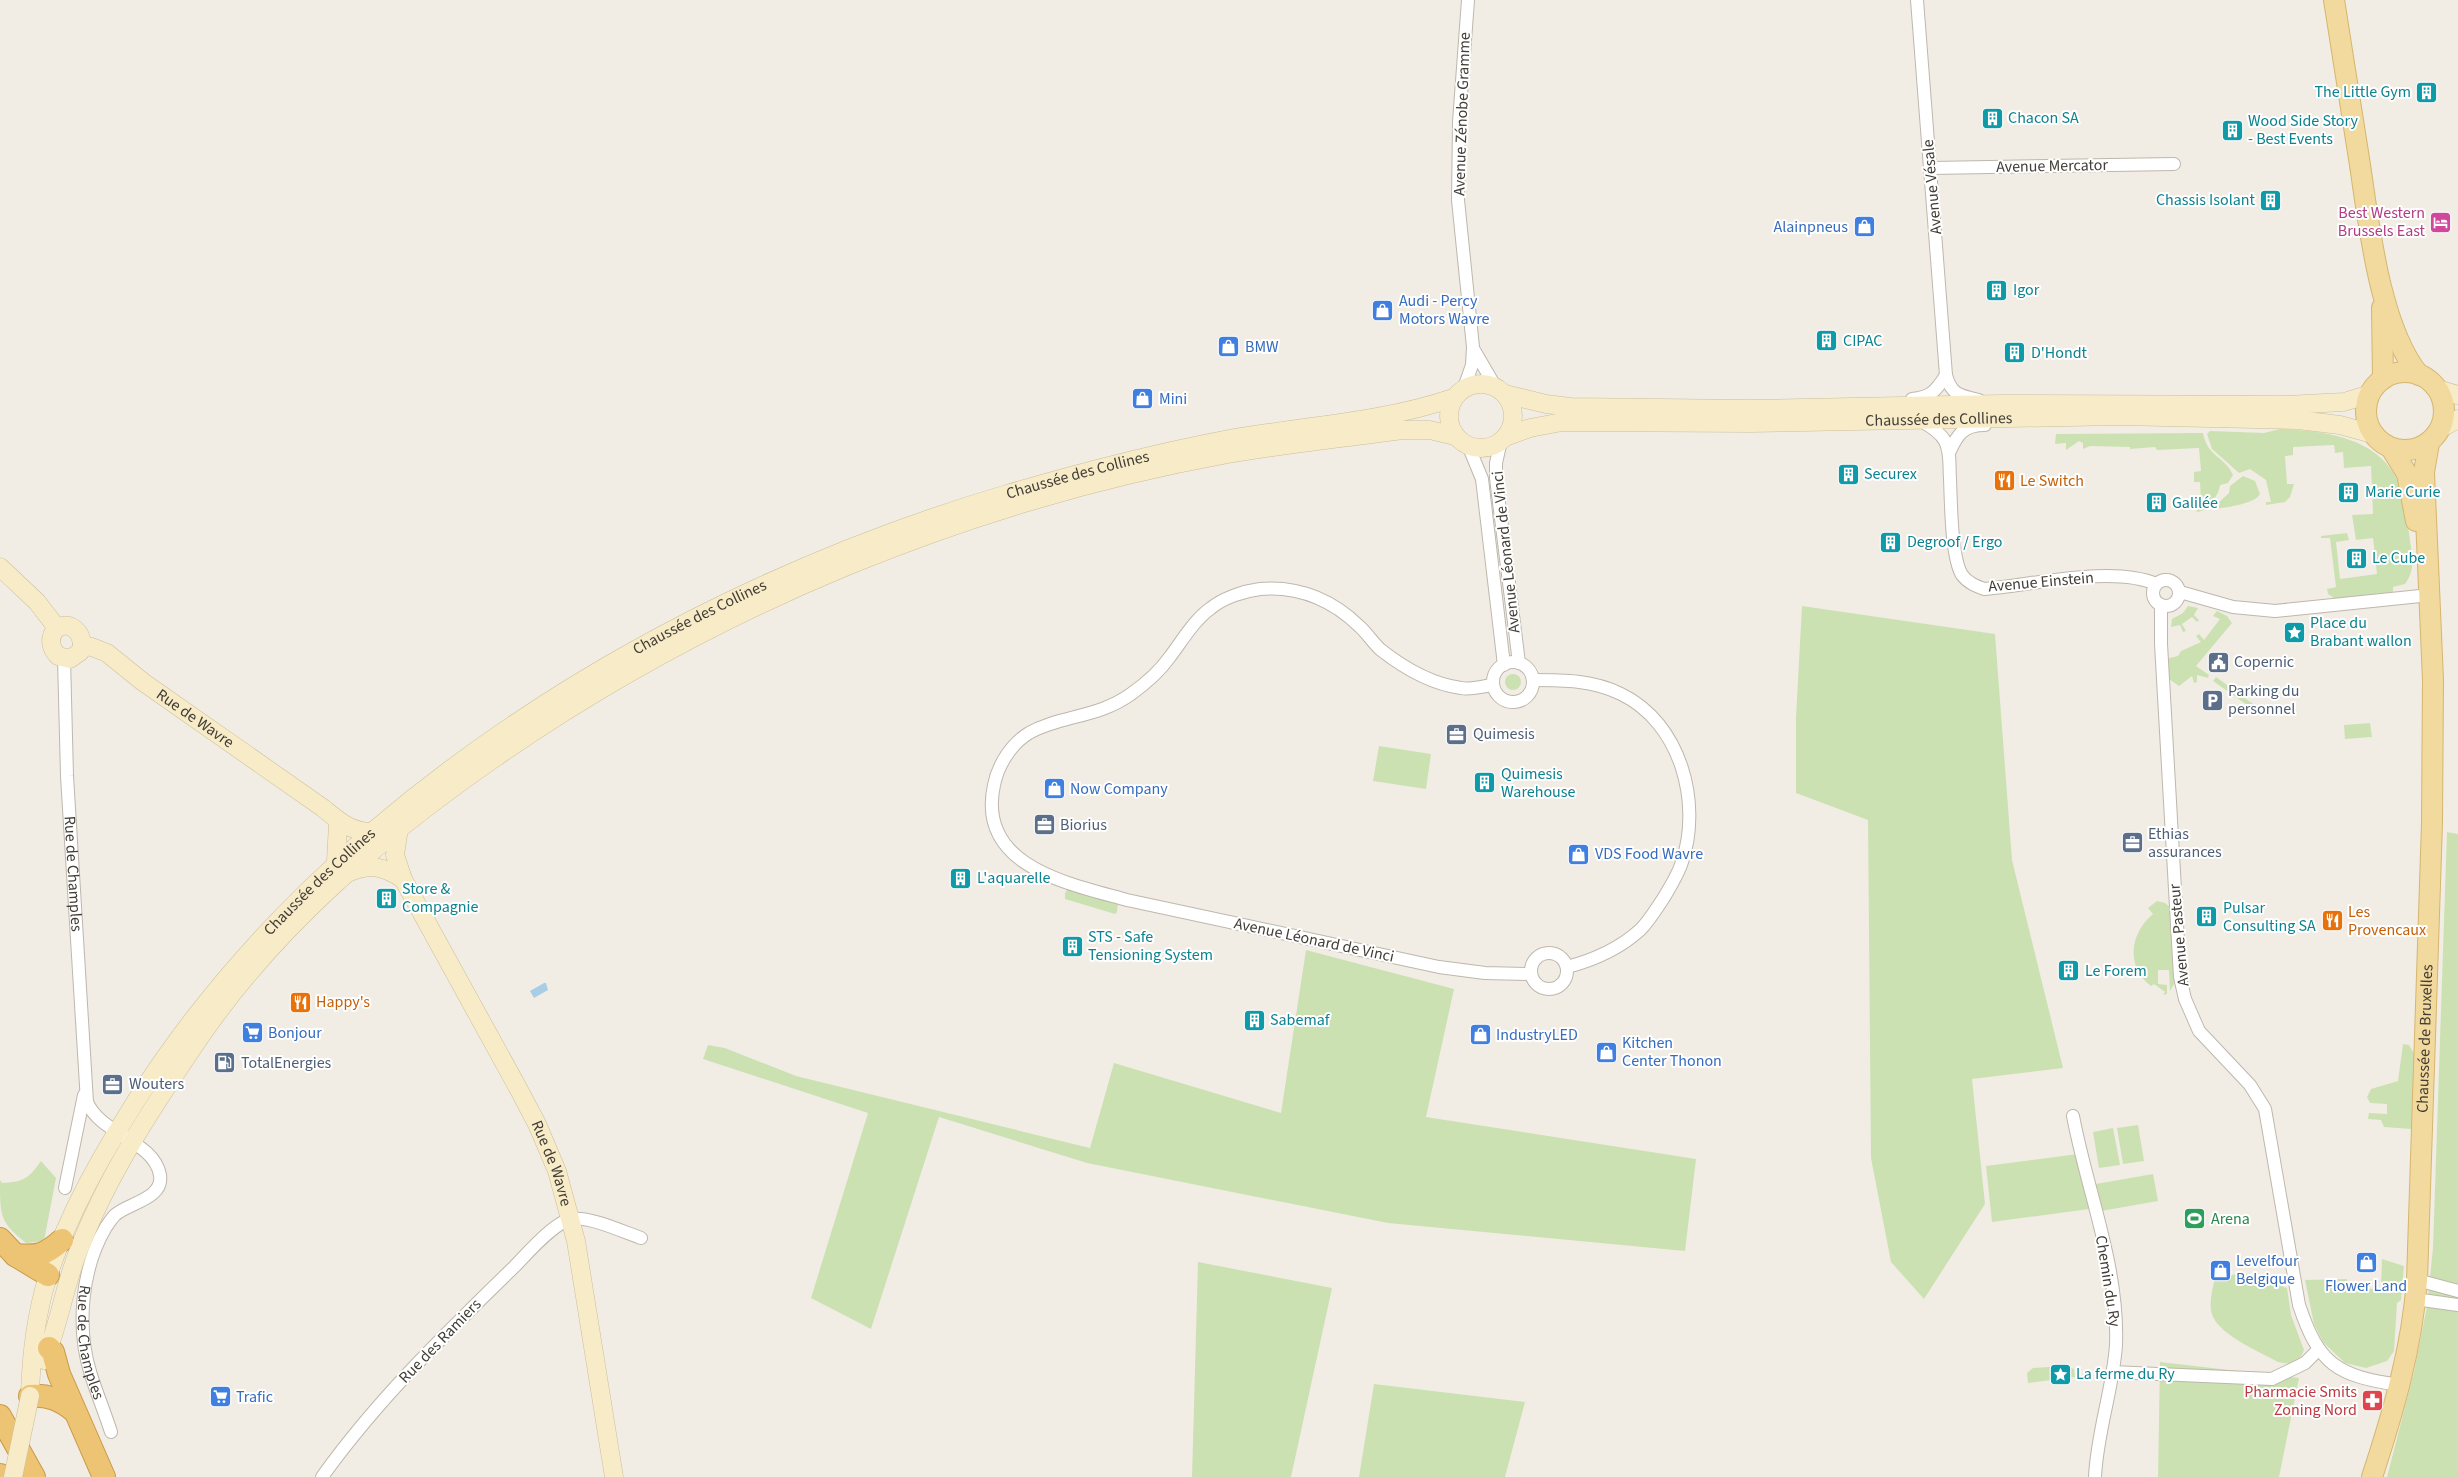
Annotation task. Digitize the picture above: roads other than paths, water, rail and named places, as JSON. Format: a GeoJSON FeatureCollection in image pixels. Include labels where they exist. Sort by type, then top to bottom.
{"type":"FeatureCollection","features":[{"type":"Feature","properties":{"kind":"highway"},"geometry":{"type":"LineString","coordinates":[[8,1247],[30,1256],[48,1252],[62,1240]]}},
{"type":"Feature","properties":{"kind":"highway"},"geometry":{"type":"LineString","coordinates":[[8,1247],[48,1275]]}},
{"type":"Feature","properties":{"kind":"highway"},"geometry":{"type":"LineString","coordinates":[[49,1348],[53,1352],[59,1374],[74,1411],[104,1477]]}},
{"type":"Feature","properties":{"kind":"highway"},"geometry":{"type":"LineString","coordinates":[[40,1396],[63,1402],[74,1411]]}},
{"type":"Feature","properties":{"kind":"highway"},"geometry":{"type":"LineString","coordinates":[[0,1416],[34,1477]]}},
{"type":"Feature","properties":{"kind":"main road"},"geometry":{"type":"LineString","coordinates":[[2334,0],[2370,229],[2382,289],[2402,348],[2410,364],[2419,375],[2437,389],[2458,395]]}},
{"type":"Feature","properties":{"kind":"main road"},"geometry":{"type":"LineString","coordinates":[[2373,434],[2367,421],[2366,407],[2376,386],[2382,289]]}},
{"type":"Feature","properties":{"kind":"main road"},"geometry":{"type":"LineString","coordinates":[[2376,386],[2394,374],[2407,372],[2419,375]]}},
{"type":"Feature","properties":{"kind":"main road"},"geometry":{"type":"LineString","coordinates":[[1474,384],[1500,390],[1513,410],[1513,420],[1503,439],[1485,448],[1462,441],[1448,417],[1459,393],[1474,384]]}},
{"type":"Feature","properties":{"kind":"main road","name":"Chaussée des Collines"},"geometry":{"type":"LineString","coordinates":[[1500,390],[1546,404],[1570,406],[1788,409],[2001,404],[2284,405],[2344,402],[2376,386]]}},
{"type":"Feature","properties":{"kind":"main road","name":"Chaussée de Bruxelles"},"geometry":{"type":"LineString","coordinates":[[2372,1477],[2400,1385],[2413,1324],[2416,1290],[2432,823],[2433,680],[2424,472],[2434,436],[2444,416],[2443,402],[2437,389]]}},
{"type":"Feature","properties":{"kind":"main road","name":"Chaussée des Collines"},"geometry":{"type":"LineString","coordinates":[[48,1275],[89,1182],[117,1133],[171,1048],[245,954],[462,761],[594,674],[668,632],[745,594],[842,551],[1008,494],[1144,457],[1224,440],[1403,413],[1459,393]]}},
{"type":"Feature","properties":{"kind":"main road","name":"Chaussée des Collines"},"geometry":{"type":"LineString","coordinates":[[1503,439],[1530,428],[1562,422],[1921,422],[2119,416],[2298,420],[2340,425],[2373,434]]}},
{"type":"Feature","properties":{"kind":"main road"},"geometry":{"type":"LineString","coordinates":[[2392,448],[2411,450],[2458,419]]}},
{"type":"Feature","properties":{"kind":"main road","name":"Chaussée des Collines"},"geometry":{"type":"LineString","coordinates":[[374,839],[399,828],[470,775],[555,716],[673,647],[750,608],[844,567],[998,511],[1146,472],[1291,444],[1402,430],[1430,430],[1462,441]]}},
{"type":"Feature","properties":{"kind":"main road","name":"Chaussée de Bruxelles"},"geometry":{"type":"LineString","coordinates":[[2373,434],[2392,448],[2407,474],[2430,595]]}},
{"type":"Feature","properties":{"kind":"main road"},"geometry":{"type":"LineString","coordinates":[[0,567],[37,602],[56,628]]}},
{"type":"Feature","properties":{"kind":"main road"},"geometry":{"type":"LineString","coordinates":[[66,626],[75,628],[82,638],[82,646],[75,656],[70,659],[64,658],[53,650],[51,644],[53,632],[56,628],[66,626]]}},
{"type":"Feature","properties":{"kind":"main road","name":"Rue de Wavre"},"geometry":{"type":"LineString","coordinates":[[82,646],[92,647],[107,653],[143,682],[323,808],[338,823],[374,839]]}},
{"type":"Feature","properties":{"kind":"main road"},"geometry":{"type":"LineString","coordinates":[[338,823],[341,868],[381,867],[403,879]]}},
{"type":"Feature","properties":{"kind":"main road","name":"Rue de Wavre"},"geometry":{"type":"LineString","coordinates":[[399,828],[395,855],[403,879],[537,1124],[557,1171],[571,1219],[614,1477]]}},
{"type":"Feature","properties":{"kind":"main road","name":"Chaussée des Collines"},"geometry":{"type":"LineString","coordinates":[[34,1369],[49,1348],[68,1279],[89,1225],[104,1191],[132,1143],[194,1044],[216,1015],[341,868]]}},
{"type":"Feature","properties":{"kind":"main road"},"geometry":{"type":"LineString","coordinates":[[13,1477],[40,1396],[34,1369],[54,1294],[54,1288],[48,1275]]}},
{"type":"Feature","properties":{"kind":"street","name":"Avenue Zénobe Gramme"},"geometry":{"type":"LineString","coordinates":[[1459,393],[1472,365],[1473,347],[1458,200],[1459,122],[1468,0]]}},
{"type":"Feature","properties":{"kind":"street","name":"Avenue Vésale"},"geometry":{"type":"LineString","coordinates":[[1917,0],[1946,375]]}},
{"type":"Feature","properties":{"kind":"street","name":"Avenue Mercator"},"geometry":{"type":"LineString","coordinates":[[1931,168],[2174,164]]}},
{"type":"Feature","properties":{"kind":"street","name":"Avenue Zénobe Gramme"},"geometry":{"type":"LineString","coordinates":[[1473,347],[1500,390]]}},
{"type":"Feature","properties":{"kind":"street"},"geometry":{"type":"LineString","coordinates":[[1946,375],[1949,386],[1958,394],[2001,404]]}},
{"type":"Feature","properties":{"kind":"street"},"geometry":{"type":"LineString","coordinates":[[1788,409],[1819,401],[1926,398],[1938,388],[1946,375]]}},
{"type":"Feature","properties":{"kind":"street"},"geometry":{"type":"LineString","coordinates":[[1949,453],[1956,439],[1972,425],[2097,424],[2119,416]]}},
{"type":"Feature","properties":{"kind":"street","name":"Avenue Einstein"},"geometry":{"type":"LineString","coordinates":[[1921,422],[1936,431],[1944,441],[1949,453],[1952,526],[1958,566],[1963,576],[1972,585],[1984,589],[2111,575],[2140,578],[2156,584],[2162,580],[2173,582],[2178,586],[2180,592],[2233,607],[2275,611],[2430,595]]}},
{"type":"Feature","properties":{"kind":"street","name":"Avenue Léonard de Vinci"},"geometry":{"type":"LineString","coordinates":[[1503,439],[1496,463],[1496,478],[1519,663]]}},
{"type":"Feature","properties":{"kind":"street","name":"Avenue Léonard de Vinci"},"geometry":{"type":"LineString","coordinates":[[1462,441],[1482,479],[1504,665]]}},
{"type":"Feature","properties":{"kind":"street"},"geometry":{"type":"LineString","coordinates":[[2156,584],[2153,593],[2162,605],[2176,601],[2180,592]]}},
{"type":"Feature","properties":{"kind":"street","name":"Avenue Léonard de Vinci"},"geometry":{"type":"LineString","coordinates":[[1493,685],[1462,689],[1433,682],[1408,669],[1380,649],[1359,626],[1336,607],[1310,593],[1286,588],[1258,589],[1235,596],[1210,608],[1191,629],[1168,660],[1148,680],[1129,695],[1104,710],[1050,725],[1029,734],[1009,751],[996,774],[991,796],[992,815],[995,827],[1008,849],[1028,866],[1063,881],[1116,897],[1439,968],[1485,973],[1531,974]]}},
{"type":"Feature","properties":{"kind":"street","name":"Avenue Pasteur"},"geometry":{"type":"LineString","coordinates":[[2162,605],[2161,644],[2180,977],[2185,999],[2199,1032],[2250,1085],[2266,1109],[2299,1304],[2309,1334],[2318,1350]]}},
{"type":"Feature","properties":{"kind":"street","name":"Rue de Champles"},"geometry":{"type":"LineString","coordinates":[[64,658],[66,746],[85,1090],[91,1112],[153,1159],[160,1177],[157,1187],[150,1197],[114,1215],[105,1228],[88,1271],[83,1314],[85,1347],[90,1373],[112,1432]]}},
{"type":"Feature","properties":{"kind":"street"},"geometry":{"type":"LineString","coordinates":[[1509,662],[1519,663],[1526,667],[1532,680],[1528,695],[1515,702],[1501,698],[1493,685],[1496,671],[1509,662]]}},
{"type":"Feature","properties":{"kind":"street"},"geometry":{"type":"LineString","coordinates":[[1532,680],[1565,680],[1596,684],[1623,695],[1650,715],[1671,741],[1683,770],[1689,803],[1688,838],[1682,863],[1657,908],[1641,929],[1618,946],[1592,960],[1567,967]]}},
{"type":"Feature","properties":{"kind":"street"},"geometry":{"type":"LineString","coordinates":[[1545,953],[1555,954],[1560,957],[1567,967],[1566,978],[1554,988],[1538,985],[1531,974],[1533,962],[1545,953]]}},
{"type":"Feature","properties":{"kind":"street","name":"Rue de Champles"},"geometry":{"type":"LineString","coordinates":[[64,1188],[85,1090]]}},
{"type":"Feature","properties":{"kind":"street","name":"Chemin du Ry"},"geometry":{"type":"LineString","coordinates":[[2073,1116],[2111,1285],[2116,1333],[2112,1372],[2099,1437],[2095,1477]]}},
{"type":"Feature","properties":{"kind":"street"},"geometry":{"type":"LineString","coordinates":[[571,1219],[584,1220],[641,1238]]}},
{"type":"Feature","properties":{"kind":"street","name":"Rue des Ramiers"},"geometry":{"type":"LineString","coordinates":[[322,1477],[342,1449],[438,1341],[549,1233],[571,1219]]}},
{"type":"Feature","properties":{"kind":"street"},"geometry":{"type":"LineString","coordinates":[[2416,1290],[2458,1290]]}},
{"type":"Feature","properties":{"kind":"street"},"geometry":{"type":"LineString","coordinates":[[2416,1290],[2458,1305]]}},
{"type":"Feature","properties":{"kind":"street"},"geometry":{"type":"LineString","coordinates":[[2112,1372],[2272,1379],[2305,1362],[2318,1350],[2349,1374],[2364,1380],[2400,1385]]}},
{"type":"Feature","properties":{"kind":"water"},"geometry":{"type":"Polygon","coordinates":[[[546,983],[548,990],[534,998],[530,991],[546,983]]]}},
{"type":"Feature","properties":{"kind":"place","name":"The Little Gym"},"geometry":{"type":"Point","coordinates":[2427,92]}},
{"type":"Feature","properties":{"kind":"place","name":"Chacon SA"},"geometry":{"type":"Point","coordinates":[1992,118]}},
{"type":"Feature","properties":{"kind":"place","name":"Wood Side Story - Best Events"},"geometry":{"type":"Point","coordinates":[2232,130]}},
{"type":"Feature","properties":{"kind":"place","name":"Chassis Isolant"},"geometry":{"type":"Point","coordinates":[2271,200]}},
{"type":"Feature","properties":{"kind":"place","name":"Best Western Brussels East"},"geometry":{"type":"Point","coordinates":[2441,222]}},
{"type":"Feature","properties":{"kind":"place","name":"Alainpneus"},"geometry":{"type":"Point","coordinates":[1864,227]}},
{"type":"Feature","properties":{"kind":"place","name":"Igor"},"geometry":{"type":"Point","coordinates":[1997,290]}},
{"type":"Feature","properties":{"kind":"place","name":"Audi - Percy Motors Wavre"},"geometry":{"type":"Point","coordinates":[1383,310]}},
{"type":"Feature","properties":{"kind":"place","name":"CIPAC"},"geometry":{"type":"Point","coordinates":[1827,341]}},
{"type":"Feature","properties":{"kind":"place","name":"BMW"},"geometry":{"type":"Point","coordinates":[1229,347]}},
{"type":"Feature","properties":{"kind":"place","name":"D'Hondt"},"geometry":{"type":"Point","coordinates":[2015,353]}},
{"type":"Feature","properties":{"kind":"place","name":"Mini"},"geometry":{"type":"Point","coordinates":[1143,399]}},
{"type":"Feature","properties":{"kind":"place","name":"Securex"},"geometry":{"type":"Point","coordinates":[1848,474]}},
{"type":"Feature","properties":{"kind":"place","name":"Le Switch"},"geometry":{"type":"Point","coordinates":[2004,481]}},
{"type":"Feature","properties":{"kind":"place","name":"Marie Curie"},"geometry":{"type":"Point","coordinates":[2349,492]}},
{"type":"Feature","properties":{"kind":"place","name":"Galilée"},"geometry":{"type":"Point","coordinates":[2156,503]}},
{"type":"Feature","properties":{"kind":"place","name":"Degroof / Ergo"},"geometry":{"type":"Point","coordinates":[1891,542]}},
{"type":"Feature","properties":{"kind":"place","name":"Le Cube"},"geometry":{"type":"Point","coordinates":[2356,558]}},
{"type":"Feature","properties":{"kind":"place","name":"Place du Brabant wallon"},"geometry":{"type":"Point","coordinates":[2294,632]}},
{"type":"Feature","properties":{"kind":"place","name":"Copernic"},"geometry":{"type":"Point","coordinates":[2218,662]}},
{"type":"Feature","properties":{"kind":"place","name":"Parking du personnel"},"geometry":{"type":"Point","coordinates":[2212,700]}},
{"type":"Feature","properties":{"kind":"place","name":"Quimesis"},"geometry":{"type":"Point","coordinates":[1457,734]}},
{"type":"Feature","properties":{"kind":"place","name":"Quimesis Warehouse"},"geometry":{"type":"Point","coordinates":[1485,783]}},
{"type":"Feature","properties":{"kind":"place","name":"Now Company"},"geometry":{"type":"Point","coordinates":[1054,789]}},
{"type":"Feature","properties":{"kind":"place","name":"Biorius"},"geometry":{"type":"Point","coordinates":[1044,825]}},
{"type":"Feature","properties":{"kind":"place","name":"Ethias assurances"},"geometry":{"type":"Point","coordinates":[2132,843]}},
{"type":"Feature","properties":{"kind":"place","name":"VDS Food Wavre"},"geometry":{"type":"Point","coordinates":[1579,854]}},
{"type":"Feature","properties":{"kind":"place","name":"L'aquarelle"},"geometry":{"type":"Point","coordinates":[961,878]}},
{"type":"Feature","properties":{"kind":"place","name":"Store & Compagnie"},"geometry":{"type":"Point","coordinates":[386,898]}},
{"type":"Feature","properties":{"kind":"place","name":"Pulsar Consulting SA"},"geometry":{"type":"Point","coordinates":[2207,917]}},
{"type":"Feature","properties":{"kind":"place","name":"Les Provencaux"},"geometry":{"type":"Point","coordinates":[2332,921]}},
{"type":"Feature","properties":{"kind":"place","name":"STS - Safe Tensioning System"},"geometry":{"type":"Point","coordinates":[1072,946]}},
{"type":"Feature","properties":{"kind":"place","name":"Le Forem"},"geometry":{"type":"Point","coordinates":[2069,971]}},
{"type":"Feature","properties":{"kind":"place","name":"Happy's"},"geometry":{"type":"Point","coordinates":[300,1002]}},
{"type":"Feature","properties":{"kind":"place","name":"Sabemaf"},"geometry":{"type":"Point","coordinates":[1254,1020]}},
{"type":"Feature","properties":{"kind":"place","name":"Bonjour"},"geometry":{"type":"Point","coordinates":[252,1033]}},
{"type":"Feature","properties":{"kind":"place","name":"IndustryLED"},"geometry":{"type":"Point","coordinates":[1480,1035]}},
{"type":"Feature","properties":{"kind":"place","name":"Kitchen Center Thonon"},"geometry":{"type":"Point","coordinates":[1606,1052]}},
{"type":"Feature","properties":{"kind":"place","name":"TotalEnergies"},"geometry":{"type":"Point","coordinates":[225,1063]}},
{"type":"Feature","properties":{"kind":"place","name":"Wouters"},"geometry":{"type":"Point","coordinates":[113,1084]}},
{"type":"Feature","properties":{"kind":"place","name":"Arena"},"geometry":{"type":"Point","coordinates":[2195,1219]}},
{"type":"Feature","properties":{"kind":"place","name":"Flower Land"},"geometry":{"type":"Point","coordinates":[2366,1262]}},
{"type":"Feature","properties":{"kind":"place","name":"Levelfour Belgique"},"geometry":{"type":"Point","coordinates":[2220,1270]}},
{"type":"Feature","properties":{"kind":"place","name":"La ferme du Ry"},"geometry":{"type":"Point","coordinates":[2060,1374]}},
{"type":"Feature","properties":{"kind":"place","name":"Trafic"},"geometry":{"type":"Point","coordinates":[220,1397]}},
{"type":"Feature","properties":{"kind":"place","name":"Pharmacie Smits Zoning Nord"},"geometry":{"type":"Point","coordinates":[2373,1401]}}]}
